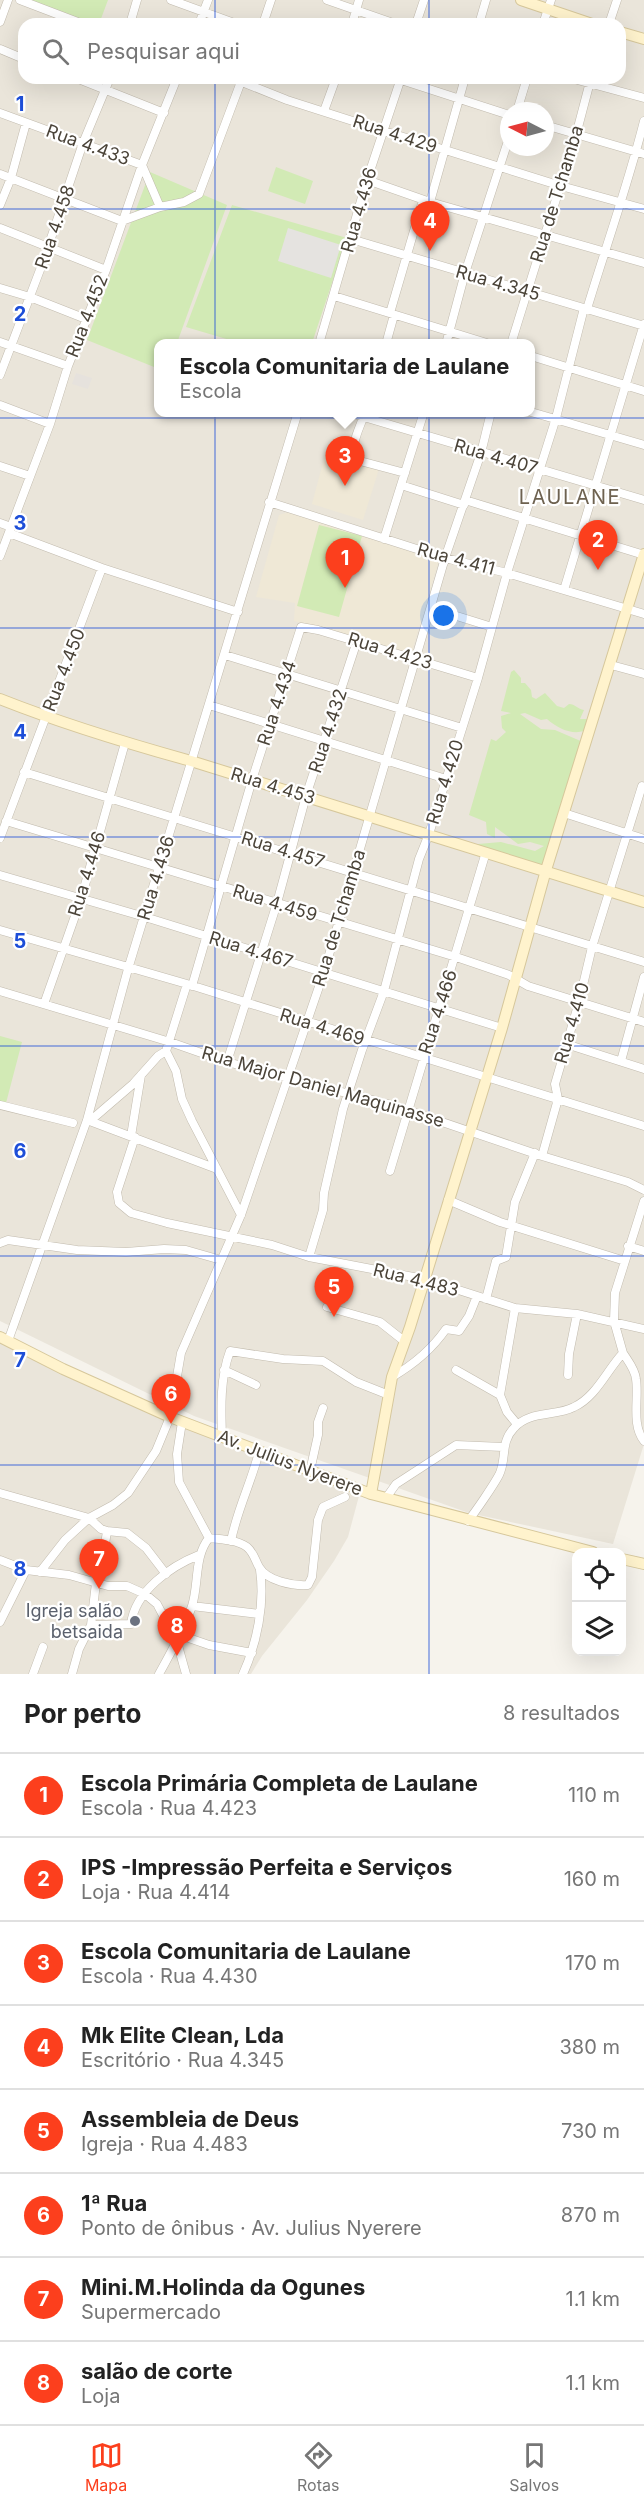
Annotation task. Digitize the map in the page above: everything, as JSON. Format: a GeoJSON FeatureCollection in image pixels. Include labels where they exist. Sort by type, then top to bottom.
{"type":"FeatureCollection","features":[{"type":"Feature","properties":{"kind":"street"},"geometry":{"type":"LineString","coordinates":[[0,22],[8,0]]}},
{"type":"Feature","properties":{"kind":"street"},"geometry":{"type":"LineString","coordinates":[[20,0],[63,18]]}},
{"type":"Feature","properties":{"kind":"street"},"geometry":{"type":"LineString","coordinates":[[132,18],[137,0]]}},
{"type":"Feature","properties":{"kind":"street"},"geometry":{"type":"LineString","coordinates":[[171,0],[219,18]]}},
{"type":"Feature","properties":{"kind":"street"},"geometry":{"type":"LineString","coordinates":[[202,18],[208,0]]}},
{"type":"Feature","properties":{"kind":"street"},"geometry":{"type":"LineString","coordinates":[[265,18],[271,0]]}},
{"type":"Feature","properties":{"kind":"street"},"geometry":{"type":"LineString","coordinates":[[327,0],[378,18]]}},
{"type":"Feature","properties":{"kind":"street"},"geometry":{"type":"LineString","coordinates":[[354,18],[358,0]]}},
{"type":"Feature","properties":{"kind":"street"},"geometry":{"type":"LineString","coordinates":[[418,18],[424,0]]}},
{"type":"Feature","properties":{"kind":"street"},"geometry":{"type":"LineString","coordinates":[[481,18],[486,0]]}},
{"type":"Feature","properties":{"kind":"street"},"geometry":{"type":"LineString","coordinates":[[521,0],[550,4],[579,18]]}},
{"type":"Feature","properties":{"kind":"street"},"geometry":{"type":"LineString","coordinates":[[611,18],[616,0]]}},
{"type":"Feature","properties":{"kind":"street"},"geometry":{"type":"LineString","coordinates":[[626,34],[644,39]]}},
{"type":"Feature","properties":{"kind":"street"},"geometry":{"type":"LineString","coordinates":[[0,49],[18,56]]}},
{"type":"Feature","properties":{"kind":"street"},"geometry":{"type":"LineString","coordinates":[[94,84],[164,113]]}},
{"type":"Feature","properties":{"kind":"street","name":"Rua 4.458"},"geometry":{"type":"LineString","coordinates":[[0,375],[66,198],[83,144],[108,84]]}},
{"type":"Feature","properties":{"kind":"street","name":"Rua 4.452"},"geometry":{"type":"LineString","coordinates":[[0,555],[50,424],[68,366],[106,270],[142,165],[175,84]]}},
{"type":"Feature","properties":{"kind":"street"},"geometry":{"type":"LineString","coordinates":[[0,174],[122,221],[160,207],[184,202],[199,194],[203,187],[241,84]]}},
{"type":"Feature","properties":{"kind":"street","name":"Rua 4.429"},"geometry":{"type":"LineString","coordinates":[[251,84],[287,100],[384,131],[500,165],[561,186],[644,209]]}},
{"type":"Feature","properties":{"kind":"street"},"geometry":{"type":"LineString","coordinates":[[324,111],[334,84]]}},
{"type":"Feature","properties":{"kind":"street","name":"Rua 4.436"},"geometry":{"type":"LineString","coordinates":[[321,339],[398,84]]}},
{"type":"Feature","properties":{"kind":"street"},"geometry":{"type":"LineString","coordinates":[[415,84],[500,111]]}},
{"type":"Feature","properties":{"kind":"street"},"geometry":{"type":"LineString","coordinates":[[387,339],[406,255],[427,201],[464,84]]}},
{"type":"Feature","properties":{"kind":"street"},"geometry":{"type":"LineString","coordinates":[[519,102],[524,84]]}},
{"type":"Feature","properties":{"kind":"street","name":"Rua de Tchamba"},"geometry":{"type":"LineString","coordinates":[[513,339],[561,186],[589,84]]}},
{"type":"Feature","properties":{"kind":"street"},"geometry":{"type":"LineString","coordinates":[[600,84],[644,98]]}},
{"type":"Feature","properties":{"kind":"street","name":"Rua 4.433"},"geometry":{"type":"LineString","coordinates":[[0,113],[142,165]]}},
{"type":"Feature","properties":{"kind":"street","name":"Rua 4.420"},"geometry":{"type":"LineString","coordinates":[[309,1257],[323,1210],[324,1192],[336,1133],[348,1092],[384,992],[419,859],[429,834],[478,678],[507,573],[526,519],[585,309],[640,153],[644,121]]}},
{"type":"Feature","properties":{"kind":"street"},"geometry":{"type":"LineString","coordinates":[[0,205],[26,123]]}},
{"type":"Feature","properties":{"kind":"street"},"geometry":{"type":"LineString","coordinates":[[554,128],[640,153]]}},
{"type":"Feature","properties":{"kind":"street"},"geometry":{"type":"LineString","coordinates":[[448,339],[482,216],[503,156]]}},
{"type":"Feature","properties":{"kind":"street"},"geometry":{"type":"LineString","coordinates":[[142,165],[160,207]]}},
{"type":"Feature","properties":{"kind":"street"},"geometry":{"type":"LineString","coordinates":[[367,180],[427,201],[644,263]]}},
{"type":"Feature","properties":{"kind":"street"},"geometry":{"type":"LineString","coordinates":[[0,228],[106,270]]}},
{"type":"Feature","properties":{"kind":"street","name":"Rua 4.345"},"geometry":{"type":"LineString","coordinates":[[351,239],[644,325]]}},
{"type":"Feature","properties":{"kind":"street"},"geometry":{"type":"LineString","coordinates":[[0,288],[86,319]]}},
{"type":"Feature","properties":{"kind":"street"},"geometry":{"type":"LineString","coordinates":[[334,296],[475,339]]}},
{"type":"Feature","properties":{"kind":"street"},"geometry":{"type":"LineString","coordinates":[[564,590],[597,487],[644,325]]}},
{"type":"Feature","properties":{"kind":"street"},"geometry":{"type":"LineString","coordinates":[[0,342],[68,366]]}},
{"type":"Feature","properties":{"kind":"street"},"geometry":{"type":"LineString","coordinates":[[535,357],[644,391]]}},
{"type":"Feature","properties":{"kind":"street"},"geometry":{"type":"LineString","coordinates":[[0,405],[50,424]]}},
{"type":"Feature","properties":{"kind":"street"},"geometry":{"type":"LineString","coordinates":[[535,413],[644,446]]}},
{"type":"Feature","properties":{"kind":"street","name":"Rua 4.436"},"geometry":{"type":"LineString","coordinates":[[4,1339],[88,1120],[128,969],[296,417]]}},
{"type":"Feature","properties":{"kind":"street"},"geometry":{"type":"LineString","coordinates":[[363,417],[353,450],[356,458],[405,474]]}},
{"type":"Feature","properties":{"kind":"street","name":"Rua 4.407"},"geometry":{"type":"LineString","coordinates":[[370,417],[417,434],[644,501]]}},
{"type":"Feature","properties":{"kind":"street"},"geometry":{"type":"LineString","coordinates":[[384,539],[422,417]]}},
{"type":"Feature","properties":{"kind":"street","name":"Rua de Tchamba"},"geometry":{"type":"LineString","coordinates":[[40,1572],[65,1540],[89,1518],[113,1505],[128,1493],[156,1450],[170,1417],[181,1353],[241,1215],[324,972],[445,558],[481,453],[490,417]]}},
{"type":"Feature","properties":{"kind":"street"},"geometry":{"type":"LineString","coordinates":[[0,466],[30,477]]}},
{"type":"Feature","properties":{"kind":"street"},"geometry":{"type":"LineString","coordinates":[[371,1494],[392,1377],[502,1028],[546,870],[644,555],[526,519],[401,485]]}},
{"type":"Feature","properties":{"kind":"street","name":"Rua 4.411"},"geometry":{"type":"LineString","coordinates":[[269,502],[445,558],[507,573],[644,614]]}},
{"type":"Feature","properties":{"kind":"street"},"geometry":{"type":"LineString","coordinates":[[0,523],[10,530],[102,568],[238,612]]}},
{"type":"Feature","properties":{"kind":"street","name":"Rua 4.450"},"geometry":{"type":"LineString","coordinates":[[0,838],[102,568]]}},
{"type":"Feature","properties":{"kind":"street"},"geometry":{"type":"LineString","coordinates":[[431,608],[492,627]]}},
{"type":"Feature","properties":{"kind":"street","name":"Rua 4.423"},"geometry":{"type":"LineString","coordinates":[[302,627],[357,641],[478,678]]}},
{"type":"Feature","properties":{"kind":"street","name":"Rua 4.434"},"geometry":{"type":"LineString","coordinates":[[166,1051],[207,937],[252,780],[302,627]]}},
{"type":"Feature","properties":{"kind":"street","name":"Rua 4.432"},"geometry":{"type":"LineString","coordinates":[[227,1062],[278,903],[306,796],[357,641]]}},
{"type":"Feature","properties":{"kind":"street"},"geometry":{"type":"LineString","coordinates":[[225,655],[462,728]]}},
{"type":"Feature","properties":{"kind":"street"},"geometry":{"type":"LineString","coordinates":[[611,664],[644,674]]}},
{"type":"Feature","properties":{"kind":"street","name":"Rua 4.453"},"geometry":{"type":"LineString","coordinates":[[0,699],[45,717],[125,743],[306,796],[644,902]]}},
{"type":"Feature","properties":{"kind":"street"},"geometry":{"type":"LineString","coordinates":[[209,705],[446,779]]}},
{"type":"Feature","properties":{"kind":"street","name":"Rua 4.446"},"geometry":{"type":"LineString","coordinates":[[44,1004],[81,899],[125,743]]}},
{"type":"Feature","properties":{"kind":"street","name":"Rua 4.457"},"geometry":{"type":"LineString","coordinates":[[24,772],[644,962]]}},
{"type":"Feature","properties":{"kind":"street","name":"Rua 4.410"},"geometry":{"type":"LineString","coordinates":[[486,1299],[496,1261],[506,1257],[515,1202],[538,1155],[558,1099],[555,1084],[592,947],[642,786]]}},
{"type":"Feature","properties":{"kind":"street"},"geometry":{"type":"LineString","coordinates":[[564,813],[644,839]]}},
{"type":"Feature","properties":{"kind":"street","name":"Rua 4.459"},"geometry":{"type":"LineString","coordinates":[[6,821],[456,957],[516,979],[528,986],[644,1022]]}},
{"type":"Feature","properties":{"kind":"street","name":"Rua 4.466"},"geometry":{"type":"LineString","coordinates":[[390,1171],[486,852]]}},
{"type":"Feature","properties":{"kind":"street","name":"Rua 4.467"},"geometry":{"type":"LineString","coordinates":[[0,875],[145,917],[502,1028]]}},
{"type":"Feature","properties":{"kind":"street","name":"Rua 4.469"},"geometry":{"type":"LineString","coordinates":[[0,930],[189,985],[644,1126]]}},
{"type":"Feature","properties":{"kind":"street"},"geometry":{"type":"LineString","coordinates":[[621,1061],[644,977]]}},
{"type":"Feature","properties":{"kind":"street","name":"Rua Major Daniel Maquinasse"},"geometry":{"type":"LineString","coordinates":[[0,991],[170,1042],[227,1062],[410,1110],[538,1155],[628,1182],[644,1190]]}},
{"type":"Feature","properties":{"kind":"street"},"geometry":{"type":"LineString","coordinates":[[566,1044],[644,1069]]}},
{"type":"Feature","properties":{"kind":"street"},"geometry":{"type":"LineString","coordinates":[[88,1120],[166,1051],[176,1071],[182,1099],[229,1197],[241,1215]]}},
{"type":"Feature","properties":{"kind":"street"},"geometry":{"type":"LineString","coordinates":[[133,1136],[141,1075]]}},
{"type":"Feature","properties":{"kind":"street"},"geometry":{"type":"LineString","coordinates":[[0,1105],[73,1123]]}},
{"type":"Feature","properties":{"kind":"street"},"geometry":{"type":"LineString","coordinates":[[88,1120],[217,1169]]}},
{"type":"Feature","properties":{"kind":"street","name":"Rua 4.483"},"geometry":{"type":"LineString","coordinates":[[133,1136],[119,1181],[117,1198],[131,1212],[153,1220],[272,1245],[309,1257],[424,1279],[515,1308],[576,1314],[644,1329]]}},
{"type":"Feature","properties":{"kind":"street"},"geometry":{"type":"LineString","coordinates":[[448,1200],[512,1225],[624,1261]]}},
{"type":"Feature","properties":{"kind":"street"},"geometry":{"type":"LineString","coordinates":[[644,1202],[628,1246],[615,1293],[614,1321],[623,1353],[636,1377],[638,1427],[644,1441]]}},
{"type":"Feature","properties":{"kind":"street"},"geometry":{"type":"LineString","coordinates":[[0,1243],[8,1240],[77,1250],[126,1252],[164,1249],[195,1252],[221,1260]]}},
{"type":"Feature","properties":{"kind":"street"},"geometry":{"type":"LineString","coordinates":[[628,1246],[644,1251]]}},
{"type":"Feature","properties":{"kind":"street"},"geometry":{"type":"LineString","coordinates":[[392,1377],[436,1343],[446,1329],[459,1331],[470,1316],[477,1296]]}},
{"type":"Feature","properties":{"kind":"street"},"geometry":{"type":"LineString","coordinates":[[327,1307],[380,1322],[404,1341]]}},
{"type":"Feature","properties":{"kind":"street"},"geometry":{"type":"LineString","coordinates":[[515,1308],[508,1335],[504,1380],[500,1395],[507,1412],[517,1424]]}},
{"type":"Feature","properties":{"kind":"street"},"geometry":{"type":"LineString","coordinates":[[568,1375],[576,1314]]}},
{"type":"Feature","properties":{"kind":"street","name":"Av. Julius Nyerere"},"geometry":{"type":"LineString","coordinates":[[4,1339],[170,1417],[371,1494],[577,1548]]}},
{"type":"Feature","properties":{"kind":"street"},"geometry":{"type":"LineString","coordinates":[[222,1437],[221,1401],[224,1370],[230,1351],[283,1359],[314,1359],[329,1364],[356,1382],[389,1395]]}},
{"type":"Feature","properties":{"kind":"street"},"geometry":{"type":"LineString","coordinates":[[468,1521],[500,1472],[503,1447],[517,1424],[536,1415],[573,1408],[592,1394],[623,1353]]}},
{"type":"Feature","properties":{"kind":"street"},"geometry":{"type":"LineString","coordinates":[[224,1370],[256,1385]]}},
{"type":"Feature","properties":{"kind":"street"},"geometry":{"type":"LineString","coordinates":[[456,1370],[500,1395]]}},
{"type":"Feature","properties":{"kind":"street"},"geometry":{"type":"LineString","coordinates":[[310,1470],[318,1435],[318,1422],[323,1408]]}},
{"type":"Feature","properties":{"kind":"street"},"geometry":{"type":"LineString","coordinates":[[182,1422],[177,1454],[179,1482],[209,1538]]}},
{"type":"Feature","properties":{"kind":"street"},"geometry":{"type":"LineString","coordinates":[[386,1498],[396,1484],[456,1445],[503,1447]]}},
{"type":"Feature","properties":{"kind":"street"},"geometry":{"type":"LineString","coordinates":[[231,1541],[259,1452]]}},
{"type":"Feature","properties":{"kind":"street"},"geometry":{"type":"LineString","coordinates":[[0,1493],[89,1518],[101,1529],[107,1531],[127,1533],[134,1537],[166,1574]]}},
{"type":"Feature","properties":{"kind":"street"},"geometry":{"type":"LineString","coordinates":[[260,1570],[295,1586],[308,1585],[312,1576],[318,1520],[323,1507],[345,1497]]}},
{"type":"Feature","properties":{"kind":"street"},"geometry":{"type":"LineString","coordinates":[[72,1674],[79,1649],[90,1625],[107,1531]]}},
{"type":"Feature","properties":{"kind":"street"},"geometry":{"type":"LineString","coordinates":[[209,1538],[231,1541],[248,1548],[260,1570],[259,1614],[252,1653],[243,1674]]}},
{"type":"Feature","properties":{"kind":"street"},"geometry":{"type":"LineString","coordinates":[[159,1674],[192,1606],[199,1555],[209,1538]]}},
{"type":"Feature","properties":{"kind":"street"},"geometry":{"type":"LineString","coordinates":[[90,1625],[131,1624],[145,1594],[174,1567],[199,1555]]}},
{"type":"Feature","properties":{"kind":"street"},"geometry":{"type":"LineString","coordinates":[[0,1560],[26,1570],[69,1575],[108,1586],[127,1586],[145,1594],[158,1604],[178,1638],[186,1674]]}},
{"type":"Feature","properties":{"kind":"street"},"geometry":{"type":"LineString","coordinates":[[626,1560],[644,1564]]}},
{"type":"Feature","properties":{"kind":"street"},"geometry":{"type":"LineString","coordinates":[[0,1622],[26,1570]]}},
{"type":"Feature","properties":{"kind":"street"},"geometry":{"type":"LineString","coordinates":[[192,1606],[259,1614]]}},
{"type":"Feature","properties":{"kind":"street"},"geometry":{"type":"LineString","coordinates":[[178,1638],[252,1653]]}},
{"type":"Feature","properties":{"kind":"street"},"geometry":{"type":"LineString","coordinates":[[33,1674],[43,1647]]}},
{"type":"Feature","properties":{"kind":"shaded area"},"geometry":{"type":"Polygon","coordinates":[[[0,0],[644,0],[644,1444],[613,1544],[469,1513],[194,1416],[0,1321],[0,0]]]}},
{"type":"Feature","properties":{"kind":"shaded area"},"geometry":{"type":"Polygon","coordinates":[[[288,228],[341,245],[331,278],[278,261],[288,228]]]}},
{"type":"Feature","properties":{"kind":"shaded area"},"geometry":{"type":"Polygon","coordinates":[[[76,373],[92,378],[88,389],[72,384],[76,373]]]}},
{"type":"Feature","properties":{"kind":"shaded area"},"geometry":{"type":"Polygon","coordinates":[[[326,451],[379,469],[363,520],[312,504],[326,451]]]}},
{"type":"Feature","properties":{"kind":"shaded area"},"geometry":{"type":"Polygon","coordinates":[[[289,512],[439,560],[411,655],[294,621],[295,603],[256,597],[279,515],[289,512]]]}},
{"type":"Feature","properties":{"kind":"shaded area"},"geometry":{"type":"Polygon","coordinates":[[[0,1337],[138,1405],[351,1487],[359,1496],[348,1537],[334,1561],[251,1674],[0,1674],[0,1337]]]}},
{"type":"Feature","properties":{"kind":"green space"},"geometry":{"type":"Polygon","coordinates":[[[20,0],[108,0],[101,18],[67,18],[20,0]]]}},
{"type":"Feature","properties":{"kind":"green space"},"geometry":{"type":"Polygon","coordinates":[[[276,167],[313,181],[305,204],[268,191],[276,167]]]}},
{"type":"Feature","properties":{"kind":"green space"},"geometry":{"type":"Polygon","coordinates":[[[150,172],[227,205],[178,339],[154,339],[154,367],[87,340],[150,172]]]}},
{"type":"Feature","properties":{"kind":"green space"},"geometry":{"type":"Polygon","coordinates":[[[232,205],[347,238],[313,339],[226,339],[186,327],[232,205]]]}},
{"type":"Feature","properties":{"kind":"green space"},"geometry":{"type":"Polygon","coordinates":[[[319,525],[362,536],[339,617],[297,606],[319,525]]]}},
{"type":"Feature","properties":{"kind":"green space"},"geometry":{"type":"Polygon","coordinates":[[[514,670],[521,678],[521,683],[525,683],[531,690],[532,697],[536,699],[545,693],[557,706],[564,708],[571,704],[584,710],[580,719],[587,719],[584,731],[574,732],[560,728],[547,719],[541,720],[525,713],[520,714],[541,729],[555,730],[583,742],[544,869],[479,847],[478,844],[501,842],[535,851],[544,846],[530,842],[518,844],[495,827],[495,838],[487,834],[486,822],[469,815],[491,739],[496,741],[506,732],[502,728],[501,716],[511,713],[501,711],[511,672],[514,670]]]}},
{"type":"Feature","properties":{"kind":"green space"},"geometry":{"type":"Polygon","coordinates":[[[0,1036],[22,1042],[6,1103],[0,1101],[0,1036]]]}},
{"type":"Feature","properties":{"kind":"place","name":"Mk Elite Clean, Lda"},"geometry":{"type":"Point","coordinates":[430,251]}},
{"type":"Feature","properties":{"kind":"place","name":"Escola Comunitaria de Laulane"},"geometry":{"type":"Point","coordinates":[345,486]}},
{"type":"Feature","properties":{"kind":"place","name":"IPS -Impressão Perfeita e Serviços"},"geometry":{"type":"Point","coordinates":[598,570]}},
{"type":"Feature","properties":{"kind":"place","name":"Escola Primária Completa de Laulane"},"geometry":{"type":"Point","coordinates":[345,588]}},
{"type":"Feature","properties":{"kind":"place","name":"Assembleia de Deus"},"geometry":{"type":"Point","coordinates":[334,1317]}},
{"type":"Feature","properties":{"kind":"place","name":"1ª Rua"},"geometry":{"type":"Point","coordinates":[171,1424]}},
{"type":"Feature","properties":{"kind":"place","name":"Mini.M.Holinda da Ogunes"},"geometry":{"type":"Point","coordinates":[99,1589]}},
{"type":"Feature","properties":{"kind":"place","name":"Igreja salão betsaida"},"geometry":{"type":"Point","coordinates":[135,1621]}},
{"type":"Feature","properties":{"kind":"place","name":"salão de corte"},"geometry":{"type":"Point","coordinates":[177,1656]}},
{"type":"Feature","properties":{"kind":"district","name":"LAULANE"},"geometry":{"type":"Point","coordinates":[570,497]}}]}
